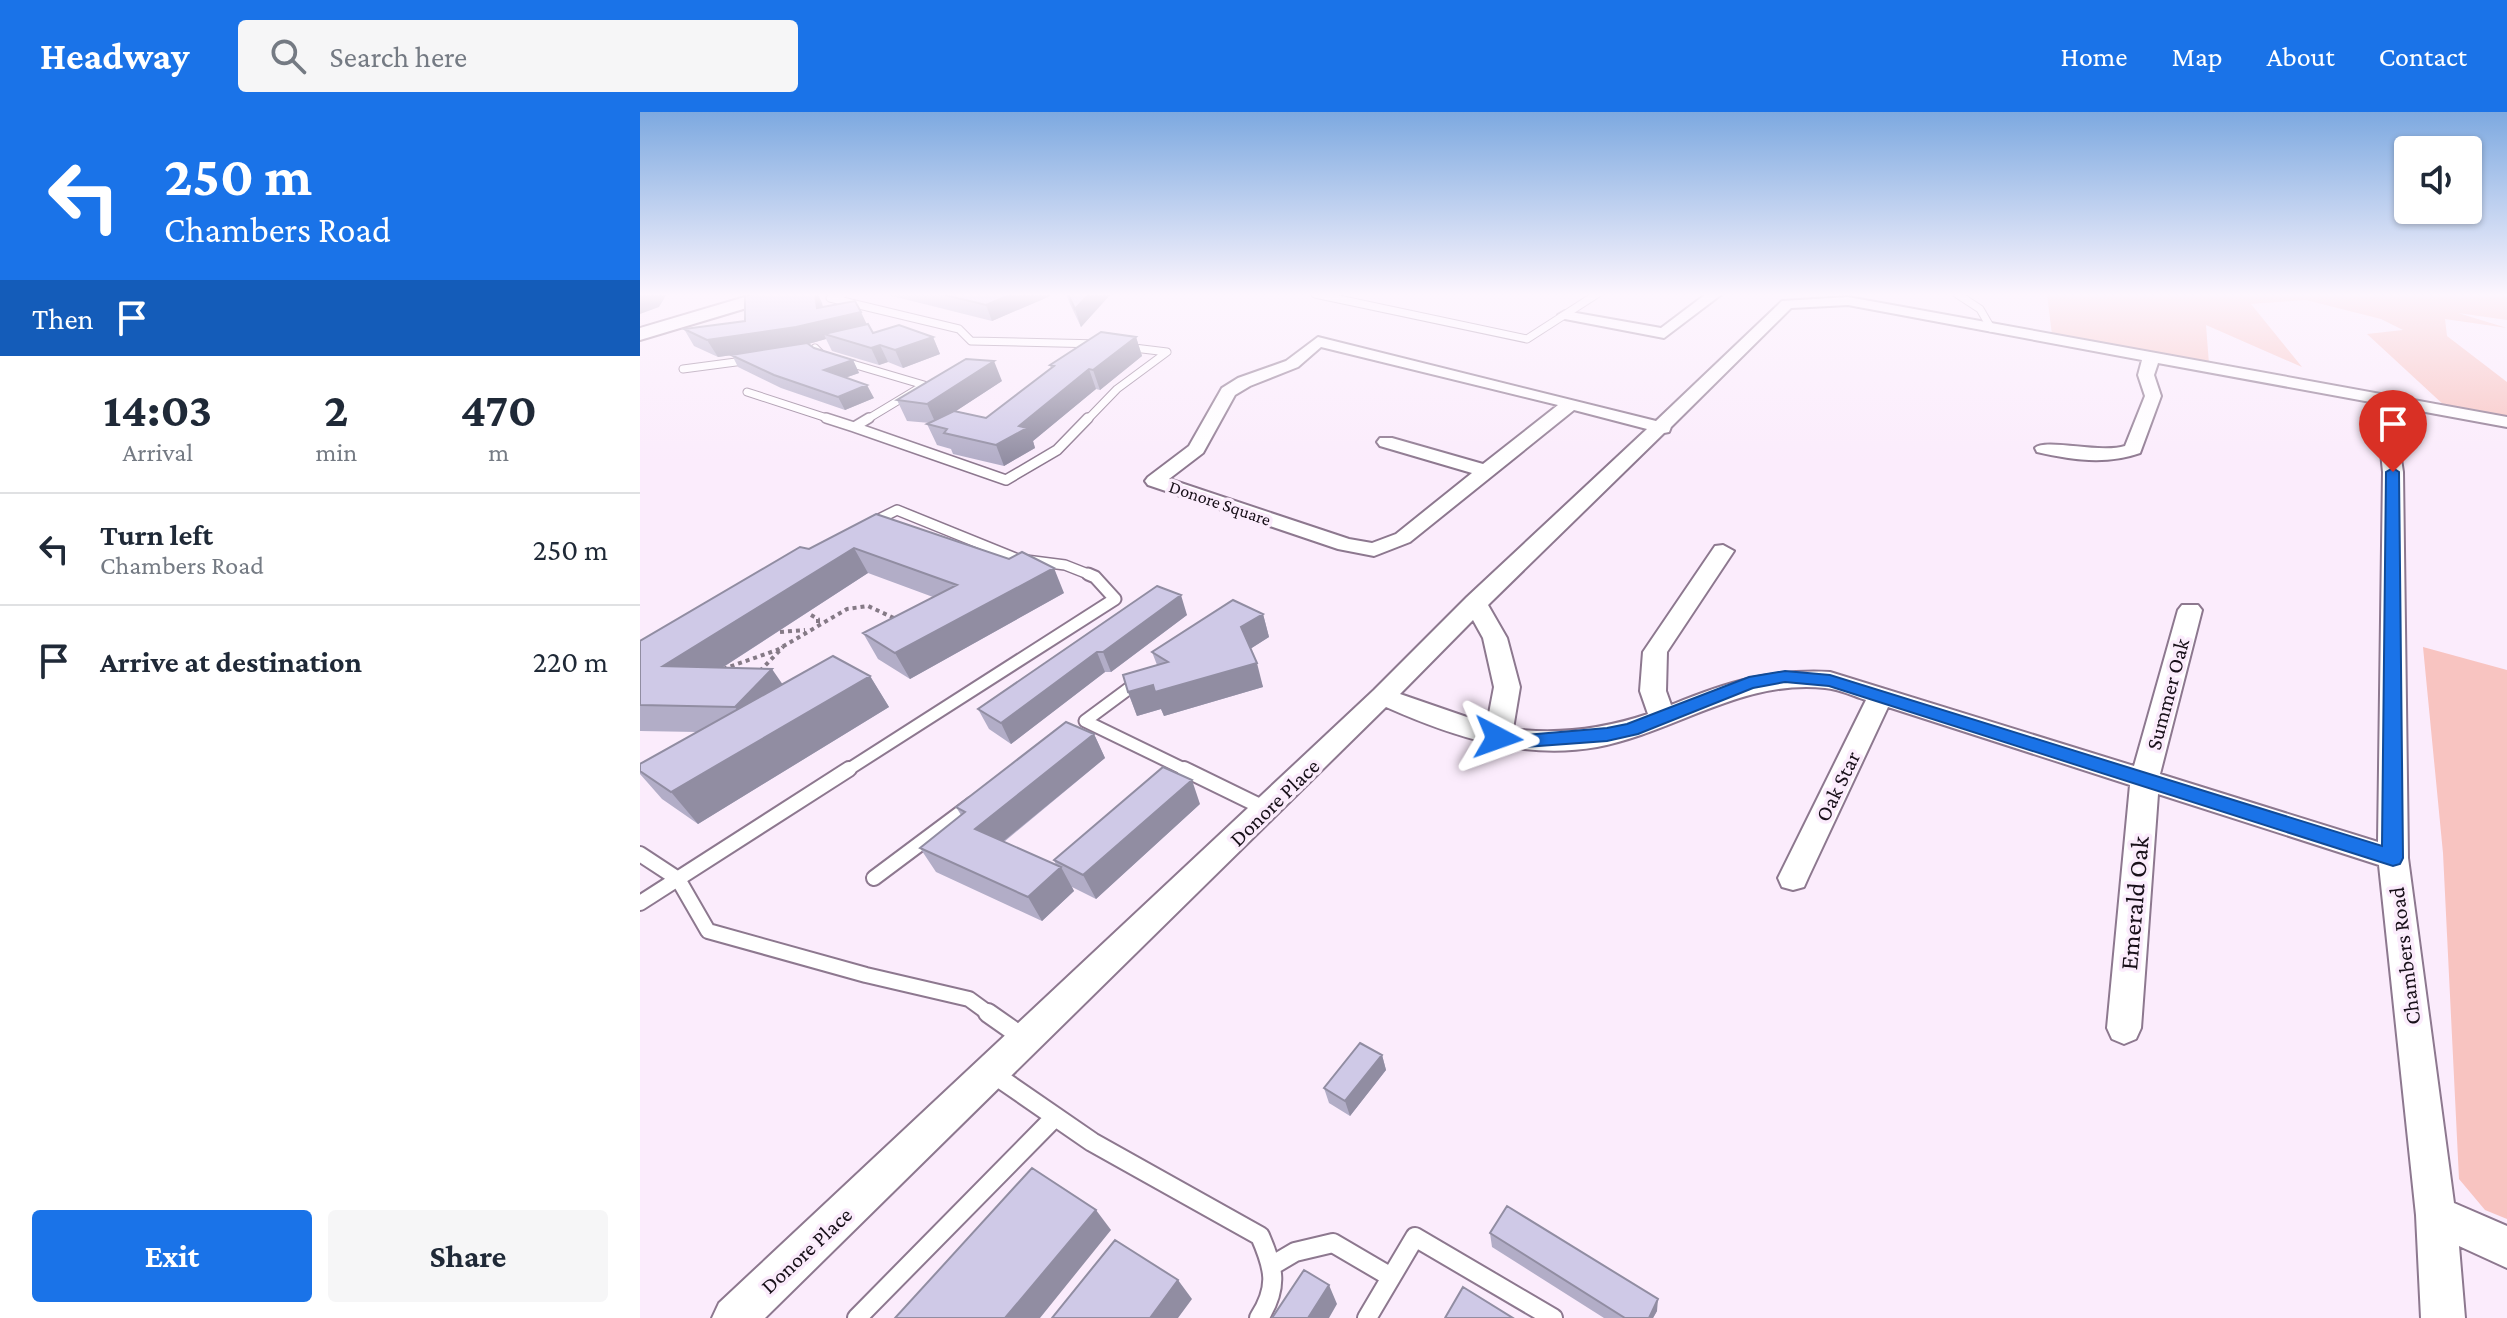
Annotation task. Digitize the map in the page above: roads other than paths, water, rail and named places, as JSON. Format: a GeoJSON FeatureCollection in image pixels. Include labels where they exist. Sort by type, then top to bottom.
{"type":"FeatureCollection","features":[{"type":"Feature","properties":{"kind":"street","name":"Donore Square"},"geometry":{"type":"LineString","coordinates":[[1308,350],[1292,364],[1244,382],[1228,392],[1196,449],[1155,481],[1363,551],[1394,544],[1570,404]]}},
{"type":"Feature","properties":{"kind":"street","name":"Donore Square"},"geometry":{"type":"LineString","coordinates":[[1352,350],[1663,428]]}},
{"type":"Feature","properties":{"kind":"street","name":"Donore Place"},"geometry":{"type":"LineString","coordinates":[[734,1318],[1027,1040],[1383,696],[1475,602],[1663,428],[1741,350]]}},
{"type":"Feature","properties":{"kind":"street","name":"Donore Place"},"geometry":{"type":"LineString","coordinates":[[2110,350],[2507,422]]}},
{"type":"Feature","properties":{"kind":"street"},"geometry":{"type":"LineString","coordinates":[[2044,448],[2092,455],[2117,455],[2133,449],[2153,396],[2146,375],[2151,358]]}},
{"type":"Feature","properties":{"kind":"street","name":"Chambers Road"},"geometry":{"type":"LineString","coordinates":[[2384,400],[2393,472],[2393,858],[2436,1215],[2443,1318]]}},
{"type":"Feature","properties":{"kind":"street"},"geometry":{"type":"LineString","coordinates":[[1386,442],[1486,471]]}},
{"type":"Feature","properties":{"kind":"street"},"geometry":{"type":"LineString","coordinates":[[1662,716],[1653,691],[1655,652],[1723,551]]}},
{"type":"Feature","properties":{"kind":"street"},"geometry":{"type":"LineString","coordinates":[[1475,602],[1495,638],[1507,687],[1498,738]]}},
{"type":"Feature","properties":{"kind":"street","name":"Summer Oak"},"geometry":{"type":"LineString","coordinates":[[2145,778],[2190,610]]}},
{"type":"Feature","properties":{"kind":"street"},"geometry":{"type":"LineString","coordinates":[[1383,696],[1447,724],[1498,738],[1571,740],[1631,729],[1731,688],[1776,678],[1830,680],[2393,858]]}},
{"type":"Feature","properties":{"kind":"street","name":"Oak Star"},"geometry":{"type":"LineString","coordinates":[[1793,878],[1881,695]]}},
{"type":"Feature","properties":{"kind":"street","name":"Emerald Oak"},"geometry":{"type":"LineString","coordinates":[[2124,1028],[2145,778]]}},
{"type":"Feature","properties":{"kind":"street"},"geometry":{"type":"LineString","coordinates":[[2436,1215],[2507,1247]]}},
{"type":"Feature","properties":{"kind":"lane"},"geometry":{"type":"LineString","coordinates":[[817,350],[822,355],[928,383],[854,427]]}},
{"type":"Feature","properties":{"kind":"lane"},"geometry":{"type":"LineString","coordinates":[[747,392],[1006,480],[1057,450],[1117,389],[1167,352],[1153,350]]}},
{"type":"Feature","properties":{"kind":"lane"},"geometry":{"type":"LineString","coordinates":[[683,369],[766,358]]}},
{"type":"Feature","properties":{"kind":"lane"},"geometry":{"type":"LineString","coordinates":[[640,903],[1115,599],[1095,577],[1065,565],[1018,559],[897,510],[857,531]]}},
{"type":"Feature","properties":{"kind":"lane"},"geometry":{"type":"LineString","coordinates":[[1147,675],[1079,725],[1266,809]]}},
{"type":"Feature","properties":{"kind":"lane"},"geometry":{"type":"LineString","coordinates":[[874,878],[986,794]]}},
{"type":"Feature","properties":{"kind":"lane"},"geometry":{"type":"LineString","coordinates":[[640,854],[678,879],[708,931],[866,975],[969,999],[1027,1040]]}},
{"type":"Feature","properties":{"kind":"lane"},"geometry":{"type":"LineString","coordinates":[[992,1073],[1092,1142],[1260,1236],[1273,1265],[1271,1300],[1259,1318]]}},
{"type":"Feature","properties":{"kind":"lane"},"geometry":{"type":"LineString","coordinates":[[857,1318],[1055,1117]]}},
{"type":"Feature","properties":{"kind":"lane"},"geometry":{"type":"LineString","coordinates":[[1367,1318],[1415,1237],[1553,1318]]}},
{"type":"Feature","properties":{"kind":"lane"},"geometry":{"type":"LineString","coordinates":[[1273,1265],[1295,1252],[1333,1243],[1391,1277]]}}]}
